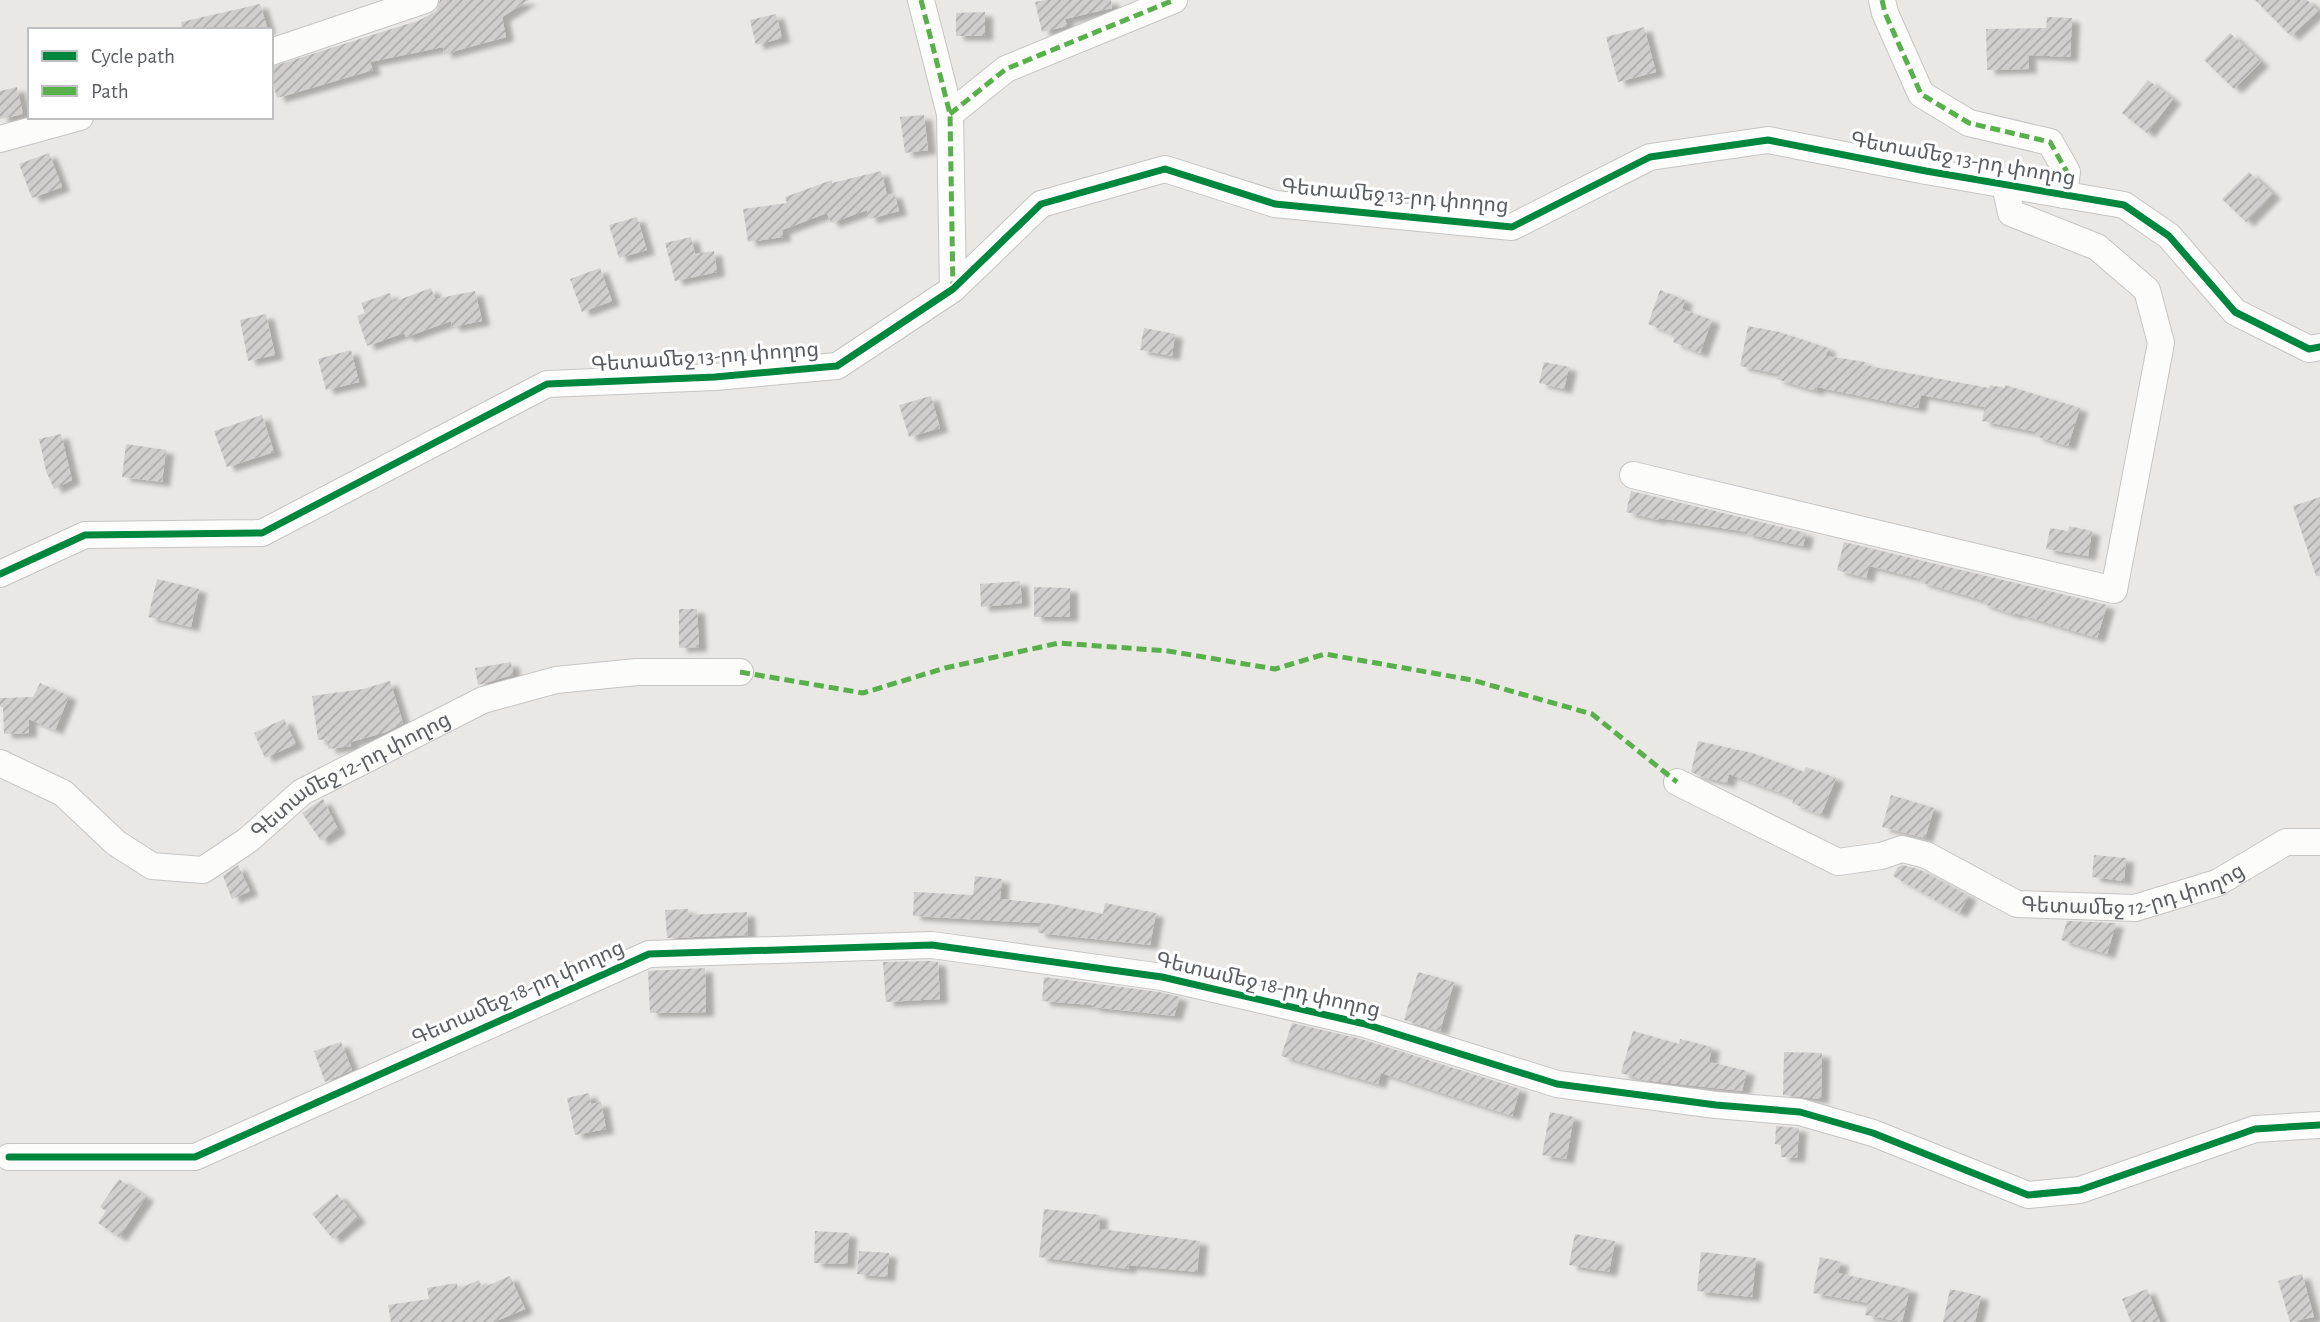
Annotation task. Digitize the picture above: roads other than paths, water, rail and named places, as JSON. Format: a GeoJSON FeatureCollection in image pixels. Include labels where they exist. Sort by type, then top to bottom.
{"type":"FeatureCollection","features":[{"type":"Feature","properties":{"kind":"street"},"geometry":{"type":"LineString","coordinates":[[273,51],[425,0]]}},
{"type":"Feature","properties":{"kind":"street"},"geometry":{"type":"LineString","coordinates":[[921,0],[950,114],[953,289]]}},
{"type":"Feature","properties":{"kind":"street"},"geometry":{"type":"LineString","coordinates":[[950,114],[1006,69],[1174,0]]}},
{"type":"Feature","properties":{"kind":"street"},"geometry":{"type":"LineString","coordinates":[[1882,0],[1885,13],[1921,94],[1969,123],[2050,142],[2067,172],[2064,195]]}},
{"type":"Feature","properties":{"kind":"street"},"geometry":{"type":"LineString","coordinates":[[0,139],[73,119]]}},
{"type":"Feature","properties":{"kind":"street","name":"Գետամեջ 13-րդ փողոց"},"geometry":{"type":"LineString","coordinates":[[0,574],[85,535],[262,533],[547,384],[715,377],[837,366],[953,289],[1041,204],[1165,169],[1275,204],[1512,227],[1650,157],[1768,140],[2124,205],[2169,236],[2235,312],[2309,349],[2320,347]]}},
{"type":"Feature","properties":{"kind":"street"},"geometry":{"type":"LineString","coordinates":[[1633,475],[2114,590],[2161,343],[2147,290],[2097,247],[2011,213],[2005,185]]}},
{"type":"Feature","properties":{"kind":"street","name":"Գետամեջ 12-րդ փողոց"},"geometry":{"type":"LineString","coordinates":[[0,763],[63,793],[117,843],[152,866],[203,870],[248,840],[302,792],[483,700],[555,680],[637,672],[740,672]]}},
{"type":"Feature","properties":{"kind":"street","name":"Գետամեջ 12-րդ փողոց"},"geometry":{"type":"LineString","coordinates":[[1677,782],[1838,862],[1881,856],[1902,849],[1926,855],[2017,904],[2135,908],[2217,883],[2286,842],[2320,842]]}},
{"type":"Feature","properties":{"kind":"street","name":"Գետամեջ 18-րդ փողոց"},"geometry":{"type":"LineString","coordinates":[[9,1157],[195,1157],[649,954],[932,944],[1162,977],[1365,1024],[1557,1084],[1716,1105],[1800,1112],[1873,1133],[2028,1195],[2080,1190],[2255,1129],[2320,1125]]}}]}
